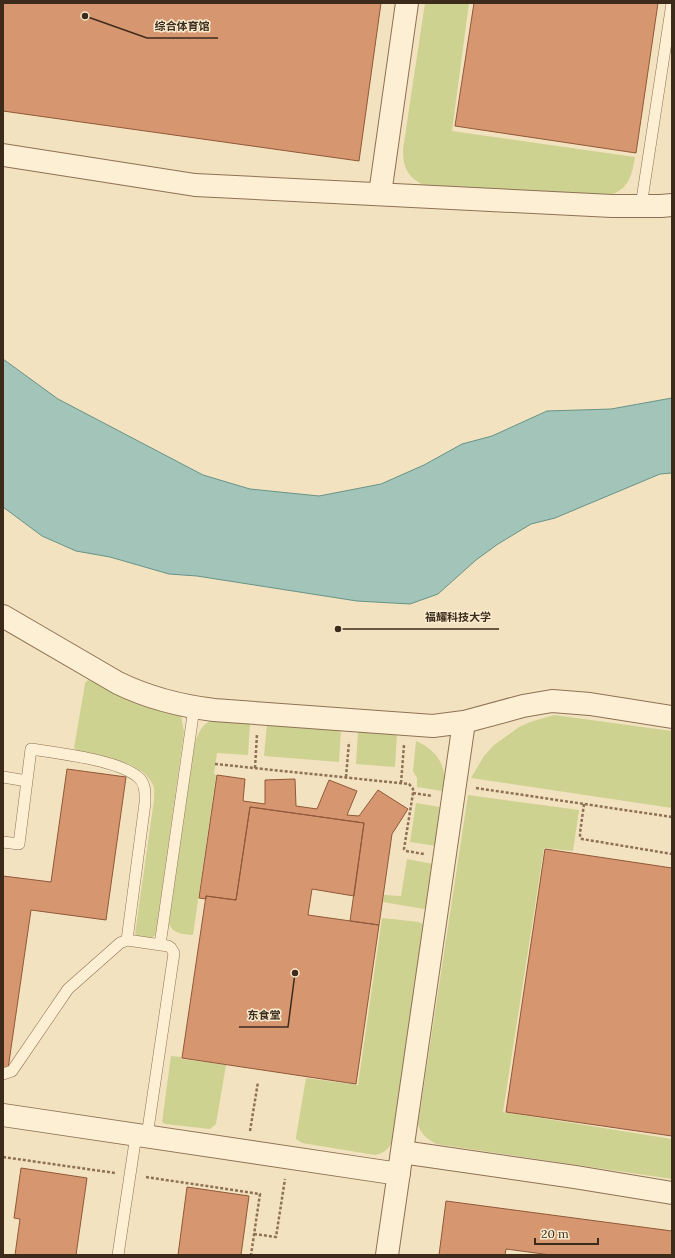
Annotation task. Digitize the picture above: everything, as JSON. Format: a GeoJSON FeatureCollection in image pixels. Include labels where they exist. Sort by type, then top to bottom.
{"type":"FeatureCollection","features":[{"type":"Feature","properties":{"kind":"street"},"geometry":{"type":"LineString","coordinates":[[380,194],[407,3]]}},
{"type":"Feature","properties":{"kind":"street"},"geometry":{"type":"LineString","coordinates":[[3,155],[195,185],[612,206],[672,205]]}},
{"type":"Feature","properties":{"kind":"street"},"geometry":{"type":"LineString","coordinates":[[3,616],[118,683],[164,701],[194,708],[433,726],[464,722],[523,706],[552,701],[590,704],[672,717]]}},
{"type":"Feature","properties":{"kind":"street"},"geometry":{"type":"LineString","coordinates":[[387,1255],[464,722]]}},
{"type":"Feature","properties":{"kind":"street"},"geometry":{"type":"LineString","coordinates":[[3,1115],[399,1174]]}},
{"type":"Feature","properties":{"kind":"street"},"geometry":{"type":"LineString","coordinates":[[402,1152],[575,1177],[672,1193]]}},
{"type":"Feature","properties":{"kind":"lane"},"geometry":{"type":"LineString","coordinates":[[641,206],[669,38],[672,3]]}},
{"type":"Feature","properties":{"kind":"lane"},"geometry":{"type":"LineString","coordinates":[[160,945],[194,708]]}},
{"type":"Feature","properties":{"kind":"lane"},"geometry":{"type":"LineString","coordinates":[[3,842],[18,844],[31,749],[68,754],[121,767],[139,777],[146,790],[127,940]]}},
{"type":"Feature","properties":{"kind":"lane"},"geometry":{"type":"LineString","coordinates":[[3,777],[27,781]]}},
{"type":"Feature","properties":{"kind":"lane"},"geometry":{"type":"LineString","coordinates":[[3,1074],[12,1071],[68,989],[120,943],[127,940],[171,948],[174,953],[142,1136],[130,1175],[118,1255]]}},
{"type":"Feature","properties":{"kind":"path"},"geometry":{"type":"LineString","coordinates":[[255,768],[258,713]]}},
{"type":"Feature","properties":{"kind":"path"},"geometry":{"type":"LineString","coordinates":[[346,777],[350,720]]}},
{"type":"Feature","properties":{"kind":"path"},"geometry":{"type":"LineString","coordinates":[[401,783],[406,724]]}},
{"type":"Feature","properties":{"kind":"path"},"geometry":{"type":"LineString","coordinates":[[215,764],[411,785],[413,793],[404,848],[406,851],[445,858]]}},
{"type":"Feature","properties":{"kind":"path"},"geometry":{"type":"LineString","coordinates":[[454,797],[477,788],[672,817]]}},
{"type":"Feature","properties":{"kind":"path"},"geometry":{"type":"LineString","coordinates":[[584,804],[580,833],[580,837],[582,839],[672,854]]}},
{"type":"Feature","properties":{"kind":"path"},"geometry":{"type":"LineString","coordinates":[[247,1151],[258,1082]]}},
{"type":"Feature","properties":{"kind":"path"},"geometry":{"type":"LineString","coordinates":[[3,1157],[260,1194],[251,1255]]}},
{"type":"Feature","properties":{"kind":"path"},"geometry":{"type":"LineString","coordinates":[[254,1234],[276,1237],[288,1157]]}},
{"type":"Feature","properties":{"kind":"green space"},"geometry":{"type":"Polygon","coordinates":[[[425,3],[469,3],[452,131],[635,157],[631,175],[622,189],[610,195],[424,185],[414,179],[407,171],[405,166],[403,149],[425,3]]]}},
{"type":"Feature","properties":{"kind":"green space"},"geometry":{"type":"Polygon","coordinates":[[[88,680],[136,702],[163,712],[181,715],[184,732],[157,925],[155,935],[150,939],[138,937],[135,934],[154,800],[154,787],[148,777],[140,770],[130,765],[109,758],[78,752],[74,748],[85,683],[88,680]]]}},
{"type":"Feature","properties":{"kind":"green space"},"geometry":{"type":"Polygon","coordinates":[[[554,715],[672,731],[672,808],[471,778],[484,756],[494,745],[519,727],[554,715]]]}},
{"type":"Feature","properties":{"kind":"green space"},"geometry":{"type":"Polygon","coordinates":[[[214,719],[250,723],[248,755],[217,753],[214,774],[216,776],[193,935],[176,932],[169,924],[195,743],[202,728],[214,719]]]}},
{"type":"Feature","properties":{"kind":"green space"},"geometry":{"type":"Polygon","coordinates":[[[267,724],[341,729],[339,762],[264,756],[267,724]]]}},
{"type":"Feature","properties":{"kind":"green space"},"geometry":{"type":"Polygon","coordinates":[[[358,731],[397,733],[395,767],[356,764],[358,731]]]}},
{"type":"Feature","properties":{"kind":"green space"},"geometry":{"type":"Polygon","coordinates":[[[416,741],[424,745],[440,760],[444,774],[443,791],[417,787],[417,778],[413,771],[416,741]]]}},
{"type":"Feature","properties":{"kind":"green space"},"geometry":{"type":"Polygon","coordinates":[[[468,795],[579,810],[573,851],[544,848],[503,1112],[672,1139],[672,1179],[436,1144],[427,1138],[421,1131],[418,1124],[468,795]]]}},
{"type":"Feature","properties":{"kind":"green space"},"geometry":{"type":"Polygon","coordinates":[[[416,803],[440,807],[436,846],[410,842],[416,803]]]}},
{"type":"Feature","properties":{"kind":"green space"},"geometry":{"type":"Polygon","coordinates":[[[407,859],[433,864],[428,907],[424,909],[383,902],[384,895],[401,896],[407,859]]]}},
{"type":"Feature","properties":{"kind":"green space"},"geometry":{"type":"Polygon","coordinates":[[[382,918],[419,922],[423,924],[424,928],[392,1142],[385,1151],[375,1155],[302,1143],[296,1139],[296,1137],[306,1078],[358,1085],[382,918]]]}},
{"type":"Feature","properties":{"kind":"green space"},"geometry":{"type":"Polygon","coordinates":[[[171,1056],[182,1057],[181,1059],[226,1065],[216,1124],[210,1129],[165,1124],[162,1122],[171,1056]]]}},
{"type":"Feature","properties":{"kind":"water"},"geometry":{"type":"Polygon","coordinates":[[[3,359],[58,399],[203,475],[250,489],[319,496],[381,484],[424,465],[462,444],[492,436],[547,411],[611,409],[672,398],[672,473],[660,474],[555,518],[531,524],[498,544],[476,560],[438,594],[410,604],[357,601],[197,576],[169,574],[110,557],[76,551],[42,536],[3,507],[3,359]]]}},
{"type":"Feature","properties":{"kind":"building"},"geometry":{"type":"Polygon","coordinates":[[[3,3],[381,3],[359,161],[3,111],[3,3]]]}},
{"type":"Feature","properties":{"kind":"building"},"geometry":{"type":"Polygon","coordinates":[[[474,3],[658,3],[636,153],[455,126],[474,3]]]}},
{"type":"Feature","properties":{"kind":"building"},"geometry":{"type":"Polygon","coordinates":[[[67,769],[126,777],[106,920],[31,910],[8,1069],[3,1068],[3,876],[51,882],[67,769]]]}},
{"type":"Feature","properties":{"kind":"building"},"geometry":{"type":"Polygon","coordinates":[[[217,775],[245,779],[243,801],[265,804],[265,780],[295,779],[296,806],[317,809],[329,780],[357,791],[347,815],[359,816],[378,790],[408,809],[392,834],[379,925],[350,921],[364,823],[250,807],[236,900],[206,896],[206,899],[199,898],[217,775]]]}},
{"type":"Feature","properties":{"kind":"building"},"geometry":{"type":"Polygon","coordinates":[[[250,807],[364,823],[354,896],[312,889],[308,915],[379,925],[356,1084],[182,1058],[206,896],[236,900],[250,807]]]}},
{"type":"Feature","properties":{"kind":"building"},"geometry":{"type":"Polygon","coordinates":[[[545,849],[672,868],[672,1136],[506,1112],[545,849]]]}},
{"type":"Feature","properties":{"kind":"building"},"geometry":{"type":"Polygon","coordinates":[[[21,1168],[87,1178],[76,1255],[15,1255],[20,1219],[14,1218],[21,1168]]]}},
{"type":"Feature","properties":{"kind":"building"},"geometry":{"type":"Polygon","coordinates":[[[187,1187],[249,1196],[241,1255],[178,1255],[187,1187]]]}},
{"type":"Feature","properties":{"kind":"building"},"geometry":{"type":"Polygon","coordinates":[[[446,1201],[672,1231],[672,1255],[551,1255],[506,1249],[505,1255],[439,1255],[446,1201]]]}},
{"type":"Feature","properties":{"kind":"place","name":"综合体育馆"},"geometry":{"type":"Point","coordinates":[85,16]}},
{"type":"Feature","properties":{"kind":"place","name":"福耀科技大学"},"geometry":{"type":"Point","coordinates":[338,629]}},
{"type":"Feature","properties":{"kind":"place","name":"东食堂"},"geometry":{"type":"Point","coordinates":[295,973]}}]}
